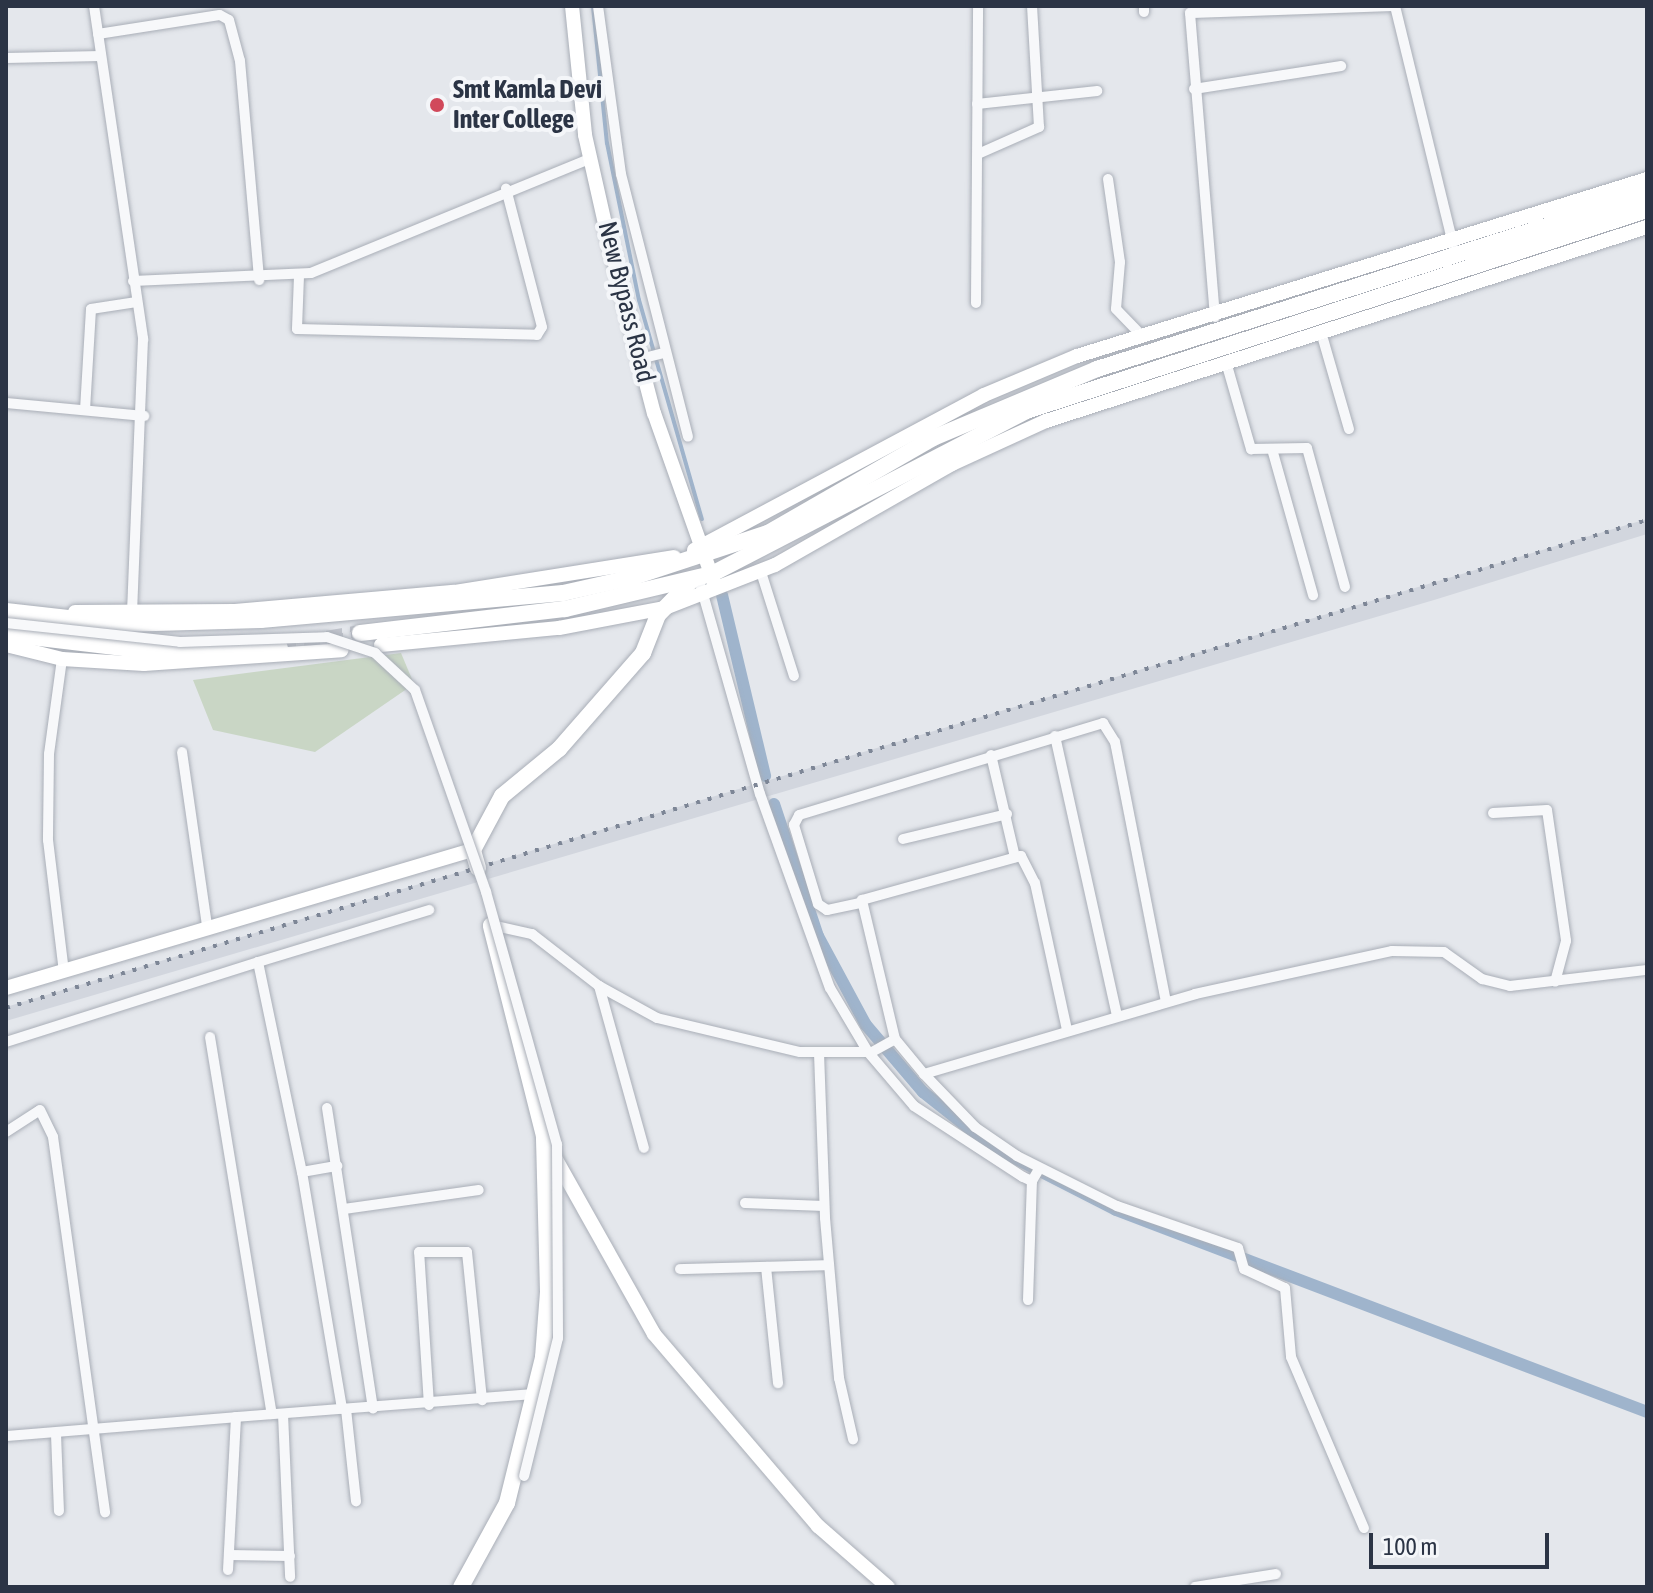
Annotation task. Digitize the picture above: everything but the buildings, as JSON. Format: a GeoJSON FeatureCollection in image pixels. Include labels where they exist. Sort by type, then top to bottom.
{"type":"FeatureCollection","features":[{"type":"Feature","properties":{"kind":"main road","name":"New Bypass Road"},"geometry":{"type":"LineString","coordinates":[[572,6],[591,158],[654,355],[706,551],[705,583]]}},
{"type":"Feature","properties":{"kind":"main road"},"geometry":{"type":"LineString","coordinates":[[31,615],[235,611],[552,581],[706,551],[984,395],[1143,337],[1453,244],[1647,179]]}},
{"type":"Feature","properties":{"kind":"main road"},"geometry":{"type":"LineString","coordinates":[[6,611],[161,625],[261,620],[563,593],[768,533],[1007,403],[1647,194]]}},
{"type":"Feature","properties":{"kind":"main road"},"geometry":{"type":"LineString","coordinates":[[381,645],[559,628],[665,608],[705,583],[1026,411],[1647,210]]}},
{"type":"Feature","properties":{"kind":"main road"},"geometry":{"type":"LineString","coordinates":[[360,633],[565,609],[761,572],[952,464],[1046,421],[1647,227]]}},
{"type":"Feature","properties":{"kind":"main road"},"geometry":{"type":"LineString","coordinates":[[461,1587],[507,1503],[535,1394],[548,1292],[544,1136],[473,850],[502,796],[559,749],[643,653],[665,608]]}},
{"type":"Feature","properties":{"kind":"main road"},"geometry":{"type":"LineString","coordinates":[[6,634],[174,654],[280,647]]}},
{"type":"Feature","properties":{"kind":"main road"},"geometry":{"type":"LineString","coordinates":[[6,645],[62,659],[214,663],[342,650]]}},
{"type":"Feature","properties":{"kind":"main road"},"geometry":{"type":"LineString","coordinates":[[6,988],[207,926],[473,850]]}},
{"type":"Feature","properties":{"kind":"main road"},"geometry":{"type":"LineString","coordinates":[[544,1136],[654,1334],[818,1526],[888,1587]]}},
{"type":"Feature","properties":{"kind":"street"},"geometry":{"type":"LineString","coordinates":[[94,6],[103,99],[126,187],[144,416],[132,613]]}},
{"type":"Feature","properties":{"kind":"street"},"geometry":{"type":"LineString","coordinates":[[598,6],[621,174],[654,355],[688,437]]}},
{"type":"Feature","properties":{"kind":"street"},"geometry":{"type":"LineString","coordinates":[[976,303],[978,6]]}},
{"type":"Feature","properties":{"kind":"street"},"geometry":{"type":"LineString","coordinates":[[978,154],[1036,132],[1038,97],[1032,6]]}},
{"type":"Feature","properties":{"kind":"street"},"geometry":{"type":"LineString","coordinates":[[1215,317],[1194,89],[1193,10],[1395,6],[1453,244]]}},
{"type":"Feature","properties":{"kind":"street"},"geometry":{"type":"LineString","coordinates":[[98,34],[220,15],[229,20],[240,61],[259,280]]}},
{"type":"Feature","properties":{"kind":"street"},"geometry":{"type":"LineString","coordinates":[[6,58],[101,56]]}},
{"type":"Feature","properties":{"kind":"street"},"geometry":{"type":"LineString","coordinates":[[1194,89],[1341,66]]}},
{"type":"Feature","properties":{"kind":"street"},"geometry":{"type":"LineString","coordinates":[[977,104],[1097,91]]}},
{"type":"Feature","properties":{"kind":"street"},"geometry":{"type":"LineString","coordinates":[[133,281],[259,280],[299,276],[506,189],[591,158]]}},
{"type":"Feature","properties":{"kind":"street"},"geometry":{"type":"LineString","coordinates":[[1108,179],[1120,262],[1116,309],[1143,337]]}},
{"type":"Feature","properties":{"kind":"street"},"geometry":{"type":"LineString","coordinates":[[299,276],[297,329],[537,335],[542,327],[506,189]]}},
{"type":"Feature","properties":{"kind":"street"},"geometry":{"type":"LineString","coordinates":[[85,410],[91,309],[136,302]]}},
{"type":"Feature","properties":{"kind":"street"},"geometry":{"type":"LineString","coordinates":[[1321,332],[1349,429]]}},
{"type":"Feature","properties":{"kind":"street"},"geometry":{"type":"LineString","coordinates":[[1226,362],[1248,443],[1254,452],[1307,448],[1345,587]]}},
{"type":"Feature","properties":{"kind":"street"},"geometry":{"type":"LineString","coordinates":[[6,403],[144,416]]}},
{"type":"Feature","properties":{"kind":"street"},"geometry":{"type":"LineString","coordinates":[[1272,449],[1313,595]]}},
{"type":"Feature","properties":{"kind":"street"},"geometry":{"type":"LineString","coordinates":[[761,572],[794,676]]}},
{"type":"Feature","properties":{"kind":"street"},"geometry":{"type":"LineString","coordinates":[[705,583],[808,939],[870,1052],[914,1106],[1036,1175],[1241,1258],[1287,1291],[1291,1357],[1364,1528]]}},
{"type":"Feature","properties":{"kind":"street"},"geometry":{"type":"LineString","coordinates":[[6,623],[180,642],[327,637],[375,653],[415,690],[486,892],[555,1135],[558,1338],[524,1476],[507,1503]]}},
{"type":"Feature","properties":{"kind":"street"},"geometry":{"type":"LineString","coordinates":[[62,659],[49,754],[48,840],[64,972]]}},
{"type":"Feature","properties":{"kind":"street"},"geometry":{"type":"LineString","coordinates":[[1067,1030],[1029,860],[1015,857],[860,903],[821,908],[795,819],[1098,723],[1111,732],[1166,1002]]}},
{"type":"Feature","properties":{"kind":"street"},"geometry":{"type":"LineString","coordinates":[[1055,736],[1117,1016]]}},
{"type":"Feature","properties":{"kind":"street"},"geometry":{"type":"LineString","coordinates":[[182,752],[207,926]]}},
{"type":"Feature","properties":{"kind":"street"},"geometry":{"type":"LineString","coordinates":[[991,755],[1015,857]]}},
{"type":"Feature","properties":{"kind":"street"},"geometry":{"type":"LineString","coordinates":[[1493,813],[1547,810],[1566,941],[1555,982]]}},
{"type":"Feature","properties":{"kind":"street"},"geometry":{"type":"LineString","coordinates":[[903,839],[1007,814]]}},
{"type":"Feature","properties":{"kind":"street"},"geometry":{"type":"LineString","coordinates":[[860,903],[893,1040],[975,1127],[1036,1175]]}},
{"type":"Feature","properties":{"kind":"street"},"geometry":{"type":"LineString","coordinates":[[6,1042],[429,910]]}},
{"type":"Feature","properties":{"kind":"street"},"geometry":{"type":"LineString","coordinates":[[491,925],[532,934],[599,986],[657,1018],[819,1053],[870,1052],[893,1040]]}},
{"type":"Feature","properties":{"kind":"street"},"geometry":{"type":"LineString","coordinates":[[924,1074],[1166,1002],[1337,959],[1426,948],[1495,984],[1555,982],[1647,970]]}},
{"type":"Feature","properties":{"kind":"street"},"geometry":{"type":"LineString","coordinates":[[258,962],[302,1172],[344,1409],[356,1501]]}},
{"type":"Feature","properties":{"kind":"street"},"geometry":{"type":"LineString","coordinates":[[599,986],[644,1148]]}},
{"type":"Feature","properties":{"kind":"street"},"geometry":{"type":"LineString","coordinates":[[210,1037],[277,1414],[290,1577]]}},
{"type":"Feature","properties":{"kind":"street"},"geometry":{"type":"LineString","coordinates":[[819,1053],[829,1265],[853,1439]]}},
{"type":"Feature","properties":{"kind":"street"},"geometry":{"type":"LineString","coordinates":[[327,1108],[373,1408]]}},
{"type":"Feature","properties":{"kind":"street"},"geometry":{"type":"LineString","coordinates":[[6,1132],[31,1110],[47,1117],[99,1430],[105,1512]]}},
{"type":"Feature","properties":{"kind":"street"},"geometry":{"type":"LineString","coordinates":[[302,1172],[337,1166]]}},
{"type":"Feature","properties":{"kind":"street"},"geometry":{"type":"LineString","coordinates":[[1028,1300],[1036,1175]]}},
{"type":"Feature","properties":{"kind":"street"},"geometry":{"type":"LineString","coordinates":[[344,1209],[479,1190]]}},
{"type":"Feature","properties":{"kind":"street"},"geometry":{"type":"LineString","coordinates":[[745,1203],[824,1206]]}},
{"type":"Feature","properties":{"kind":"street"},"geometry":{"type":"LineString","coordinates":[[429,1405],[416,1257],[463,1248],[482,1400]]}},
{"type":"Feature","properties":{"kind":"street"},"geometry":{"type":"LineString","coordinates":[[680,1269],[829,1265]]}},
{"type":"Feature","properties":{"kind":"street"},"geometry":{"type":"LineString","coordinates":[[766,1267],[778,1383]]}},
{"type":"Feature","properties":{"kind":"street"},"geometry":{"type":"LineString","coordinates":[[6,1436],[429,1405],[535,1394]]}},
{"type":"Feature","properties":{"kind":"street"},"geometry":{"type":"LineString","coordinates":[[228,1570],[236,1417]]}},
{"type":"Feature","properties":{"kind":"street"},"geometry":{"type":"LineString","coordinates":[[56,1434],[59,1511]]}},
{"type":"Feature","properties":{"kind":"street"},"geometry":{"type":"LineString","coordinates":[[229,1555],[290,1556]]}},
{"type":"Feature","properties":{"kind":"street"},"geometry":{"type":"LineString","coordinates":[[1195,1587],[1276,1574]]}},
{"type":"Feature","properties":{"kind":"shaded area"},"geometry":{"type":"Polygon","coordinates":[[[1647,519],[1647,534],[1434,600],[6,1021],[6,1007],[1647,519]]]}},
{"type":"Feature","properties":{"kind":"green space"},"geometry":{"type":"Polygon","coordinates":[[[401,653],[414,684],[315,752],[213,730],[193,680],[401,653]]]}},
{"type":"Feature","properties":{"kind":"waterway"},"geometry":{"type":"LineString","coordinates":[[593,6],[607,143],[639,300],[702,519]]}},
{"type":"Feature","properties":{"kind":"waterway"},"geometry":{"type":"LineString","coordinates":[[722,595],[765,776]]}},
{"type":"Feature","properties":{"kind":"waterway"},"geometry":{"type":"LineString","coordinates":[[774,804],[818,936],[866,1025],[923,1092],[991,1146],[1116,1210],[1647,1412]]}},
{"type":"Feature","properties":{"kind":"tunnel"},"geometry":{"type":"LineString","coordinates":[[280,647],[360,633]]}},
{"type":"Feature","properties":{"kind":"railway"},"geometry":{"type":"LineString","coordinates":[[6,1008],[1647,520]]}},
{"type":"Feature","properties":{"kind":"place","name":"Smt Kamla Devi Inter College"},"geometry":{"type":"Point","coordinates":[437,105]}}]}
